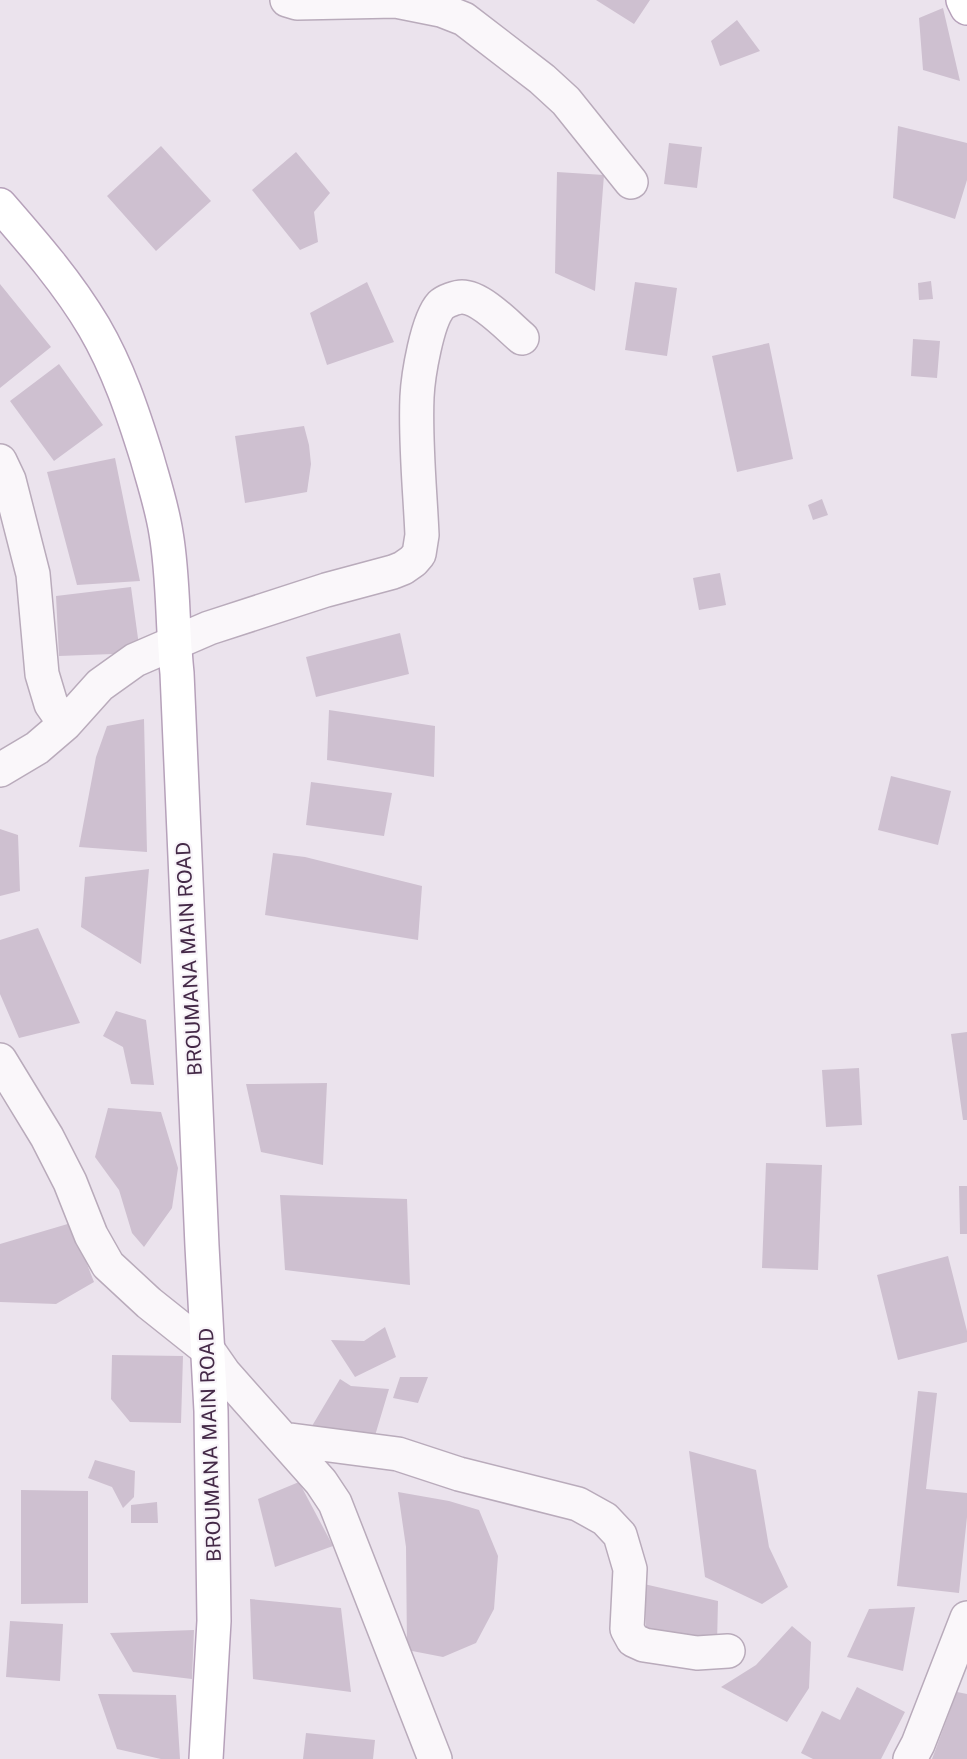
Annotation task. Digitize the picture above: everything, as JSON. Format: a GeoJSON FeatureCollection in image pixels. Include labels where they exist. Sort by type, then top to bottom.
{"type":"FeatureCollection","features":[{"type":"Feature","properties":{"kind":"main road"},"geometry":{"type":"LineString","coordinates":[[963,0],[967,8]]}},
{"type":"Feature","properties":{"kind":"main road","name":"BROUMANA MAIN ROAD"},"geometry":{"type":"LineString","coordinates":[[0,205],[56,270],[94,326],[114,364],[135,420],[159,499],[166,533],[177,673],[211,1411],[214,1621],[206,1759]]}},
{"type":"Feature","properties":{"kind":"street"},"geometry":{"type":"LineString","coordinates":[[287,0],[297,3],[396,2],[441,10],[464,19],[542,79],[566,101],[631,182]]}},
{"type":"Feature","properties":{"kind":"street"},"geometry":{"type":"LineString","coordinates":[[0,770],[37,748],[65,724],[100,686],[135,660],[209,628],[326,590],[393,572],[413,561],[419,554],[422,535],[417,397],[420,372],[433,320],[442,304],[462,297],[474,300],[522,338]]}},
{"type":"Feature","properties":{"kind":"street"},"geometry":{"type":"LineString","coordinates":[[0,461],[9,480],[33,574],[42,675],[51,704],[65,724]]}},
{"type":"Feature","properties":{"kind":"street"},"geometry":{"type":"LineString","coordinates":[[0,1060],[47,1137],[70,1182],[91,1235],[108,1265],[149,1303],[208,1350],[225,1373],[321,1482],[335,1503],[435,1759]]}},
{"type":"Feature","properties":{"kind":"street"},"geometry":{"type":"LineString","coordinates":[[283,1440],[398,1454],[459,1474],[578,1504],[605,1519],[621,1535],[630,1569],[627,1629],[633,1640],[644,1645],[697,1653],[728,1651]]}},
{"type":"Feature","properties":{"kind":"street"},"geometry":{"type":"LineString","coordinates":[[910,1759],[967,1618]]}},
{"type":"Feature","properties":{"kind":"building"},"geometry":{"type":"Polygon","coordinates":[[[596,0],[650,0],[634,24],[596,0]]]}},
{"type":"Feature","properties":{"kind":"building"},"geometry":{"type":"Polygon","coordinates":[[[943,8],[960,81],[923,70],[919,18],[943,8]]]}},
{"type":"Feature","properties":{"kind":"building"},"geometry":{"type":"Polygon","coordinates":[[[737,20],[760,51],[720,66],[711,41],[737,20]]]}},
{"type":"Feature","properties":{"kind":"building"},"geometry":{"type":"Polygon","coordinates":[[[898,126],[967,143],[967,180],[955,219],[893,198],[898,126]]]}},
{"type":"Feature","properties":{"kind":"building"},"geometry":{"type":"Polygon","coordinates":[[[669,143],[702,147],[697,188],[664,184],[669,143]]]}},
{"type":"Feature","properties":{"kind":"building"},"geometry":{"type":"Polygon","coordinates":[[[161,146],[211,201],[156,251],[107,196],[161,146]]]}},
{"type":"Feature","properties":{"kind":"building"},"geometry":{"type":"Polygon","coordinates":[[[296,152],[330,193],[314,212],[318,242],[300,250],[252,190],[296,152]]]}},
{"type":"Feature","properties":{"kind":"building"},"geometry":{"type":"Polygon","coordinates":[[[557,172],[604,175],[595,291],[555,273],[557,172]]]}},
{"type":"Feature","properties":{"kind":"building"},"geometry":{"type":"Polygon","coordinates":[[[931,281],[933,299],[919,300],[918,283],[931,281]]]}},
{"type":"Feature","properties":{"kind":"building"},"geometry":{"type":"Polygon","coordinates":[[[367,282],[394,342],[327,365],[310,313],[367,282]]]}},
{"type":"Feature","properties":{"kind":"building"},"geometry":{"type":"Polygon","coordinates":[[[635,282],[677,288],[667,356],[625,350],[635,282]]]}},
{"type":"Feature","properties":{"kind":"building"},"geometry":{"type":"Polygon","coordinates":[[[0,284],[51,347],[0,388],[0,284]]]}},
{"type":"Feature","properties":{"kind":"building"},"geometry":{"type":"Polygon","coordinates":[[[913,339],[940,341],[937,378],[911,376],[913,339]]]}},
{"type":"Feature","properties":{"kind":"building"},"geometry":{"type":"Polygon","coordinates":[[[769,343],[793,459],[737,472],[712,356],[769,343]]]}},
{"type":"Feature","properties":{"kind":"building"},"geometry":{"type":"Polygon","coordinates":[[[59,364],[103,425],[54,461],[10,401],[59,364]]]}},
{"type":"Feature","properties":{"kind":"building"},"geometry":{"type":"Polygon","coordinates":[[[304,426],[311,464],[307,492],[245,503],[235,436],[304,426]]]}},
{"type":"Feature","properties":{"kind":"building"},"geometry":{"type":"Polygon","coordinates":[[[115,458],[140,581],[77,585],[47,472],[115,458]]]}},
{"type":"Feature","properties":{"kind":"building"},"geometry":{"type":"Polygon","coordinates":[[[822,499],[828,515],[813,520],[808,505],[822,499]]]}},
{"type":"Feature","properties":{"kind":"building"},"geometry":{"type":"Polygon","coordinates":[[[720,573],[726,605],[699,610],[693,578],[720,573]]]}},
{"type":"Feature","properties":{"kind":"building"},"geometry":{"type":"Polygon","coordinates":[[[131,587],[140,653],[59,656],[56,596],[131,587]]]}},
{"type":"Feature","properties":{"kind":"building"},"geometry":{"type":"Polygon","coordinates":[[[400,633],[409,674],[316,697],[306,657],[400,633]]]}},
{"type":"Feature","properties":{"kind":"building"},"geometry":{"type":"Polygon","coordinates":[[[329,710],[435,726],[434,777],[327,760],[329,710]]]}},
{"type":"Feature","properties":{"kind":"building"},"geometry":{"type":"Polygon","coordinates":[[[144,719],[147,852],[79,847],[96,757],[107,726],[144,719]]]}},
{"type":"Feature","properties":{"kind":"building"},"geometry":{"type":"Polygon","coordinates":[[[891,776],[951,791],[938,845],[878,830],[891,776]]]}},
{"type":"Feature","properties":{"kind":"building"},"geometry":{"type":"Polygon","coordinates":[[[311,782],[392,793],[384,836],[306,825],[311,782]]]}},
{"type":"Feature","properties":{"kind":"building"},"geometry":{"type":"Polygon","coordinates":[[[0,829],[18,835],[20,891],[0,896],[0,829]]]}},
{"type":"Feature","properties":{"kind":"building"},"geometry":{"type":"Polygon","coordinates":[[[273,853],[305,857],[422,886],[418,940],[265,915],[273,853]]]}},
{"type":"Feature","properties":{"kind":"building"},"geometry":{"type":"Polygon","coordinates":[[[149,869],[141,964],[81,927],[85,877],[149,869]]]}},
{"type":"Feature","properties":{"kind":"building"},"geometry":{"type":"Polygon","coordinates":[[[38,928],[80,1023],[19,1038],[0,994],[0,940],[38,928]]]}},
{"type":"Feature","properties":{"kind":"building"},"geometry":{"type":"Polygon","coordinates":[[[116,1011],[146,1020],[154,1085],[131,1084],[123,1047],[103,1036],[116,1011]]]}},
{"type":"Feature","properties":{"kind":"building"},"geometry":{"type":"Polygon","coordinates":[[[967,1032],[967,1120],[963,1120],[951,1034],[967,1032]]]}},
{"type":"Feature","properties":{"kind":"building"},"geometry":{"type":"Polygon","coordinates":[[[859,1068],[862,1125],[826,1127],[822,1070],[859,1068]]]}},
{"type":"Feature","properties":{"kind":"building"},"geometry":{"type":"Polygon","coordinates":[[[327,1083],[323,1165],[261,1152],[246,1084],[327,1083]]]}},
{"type":"Feature","properties":{"kind":"building"},"geometry":{"type":"Polygon","coordinates":[[[108,1108],[161,1112],[178,1168],[172,1208],[144,1247],[132,1233],[119,1190],[95,1157],[108,1108]]]}},
{"type":"Feature","properties":{"kind":"building"},"geometry":{"type":"Polygon","coordinates":[[[766,1163],[822,1165],[818,1270],[762,1268],[766,1163]]]}},
{"type":"Feature","properties":{"kind":"building"},"geometry":{"type":"Polygon","coordinates":[[[959,1186],[967,1186],[967,1234],[960,1234],[959,1186]]]}},
{"type":"Feature","properties":{"kind":"building"},"geometry":{"type":"Polygon","coordinates":[[[280,1195],[407,1199],[410,1285],[285,1270],[280,1195]]]}},
{"type":"Feature","properties":{"kind":"building"},"geometry":{"type":"Polygon","coordinates":[[[71,1223],[94,1282],[56,1304],[0,1302],[0,1244],[71,1223]]]}},
{"type":"Feature","properties":{"kind":"building"},"geometry":{"type":"Polygon","coordinates":[[[948,1256],[967,1331],[967,1342],[898,1360],[877,1275],[948,1256]]]}},
{"type":"Feature","properties":{"kind":"building"},"geometry":{"type":"Polygon","coordinates":[[[385,1327],[396,1357],[355,1377],[331,1340],[364,1341],[385,1327]]]}},
{"type":"Feature","properties":{"kind":"building"},"geometry":{"type":"Polygon","coordinates":[[[112,1355],[183,1356],[181,1423],[130,1422],[111,1399],[112,1355]]]}},
{"type":"Feature","properties":{"kind":"building"},"geometry":{"type":"Polygon","coordinates":[[[400,1377],[428,1377],[418,1403],[393,1398],[400,1377]]]}},
{"type":"Feature","properties":{"kind":"building"},"geometry":{"type":"Polygon","coordinates":[[[340,1379],[351,1386],[389,1389],[371,1449],[312,1426],[340,1379]]]}},
{"type":"Feature","properties":{"kind":"building"},"geometry":{"type":"Polygon","coordinates":[[[918,1391],[937,1393],[926,1489],[967,1493],[967,1517],[959,1593],[897,1586],[918,1391]]]}},
{"type":"Feature","properties":{"kind":"building"},"geometry":{"type":"Polygon","coordinates":[[[689,1451],[756,1470],[769,1547],[788,1587],[762,1604],[705,1577],[689,1451]]]}},
{"type":"Feature","properties":{"kind":"building"},"geometry":{"type":"Polygon","coordinates":[[[95,1460],[135,1471],[134,1497],[123,1508],[112,1487],[88,1478],[95,1460]]]}},
{"type":"Feature","properties":{"kind":"building"},"geometry":{"type":"Polygon","coordinates":[[[299,1482],[333,1546],[275,1567],[258,1499],[299,1482]]]}},
{"type":"Feature","properties":{"kind":"building"},"geometry":{"type":"Polygon","coordinates":[[[21,1490],[88,1491],[88,1603],[21,1604],[21,1490]]]}},
{"type":"Feature","properties":{"kind":"building"},"geometry":{"type":"Polygon","coordinates":[[[398,1492],[449,1501],[479,1510],[498,1556],[494,1609],[476,1643],[443,1657],[407,1650],[406,1547],[398,1492]]]}},
{"type":"Feature","properties":{"kind":"building"},"geometry":{"type":"Polygon","coordinates":[[[157,1502],[158,1523],[131,1523],[131,1505],[157,1502]]]}},
{"type":"Feature","properties":{"kind":"building"},"geometry":{"type":"Polygon","coordinates":[[[644,1584],[718,1601],[717,1644],[646,1631],[644,1584]]]}},
{"type":"Feature","properties":{"kind":"building"},"geometry":{"type":"Polygon","coordinates":[[[250,1599],[341,1608],[351,1692],[253,1679],[250,1599]]]}},
{"type":"Feature","properties":{"kind":"building"},"geometry":{"type":"Polygon","coordinates":[[[915,1607],[903,1671],[847,1657],[869,1609],[915,1607]]]}},
{"type":"Feature","properties":{"kind":"building"},"geometry":{"type":"Polygon","coordinates":[[[10,1621],[63,1624],[60,1681],[6,1677],[10,1621]]]}},
{"type":"Feature","properties":{"kind":"building"},"geometry":{"type":"Polygon","coordinates":[[[792,1626],[811,1642],[809,1688],[787,1722],[721,1687],[756,1665],[792,1626]]]}},
{"type":"Feature","properties":{"kind":"building"},"geometry":{"type":"Polygon","coordinates":[[[194,1630],[192,1679],[133,1672],[110,1633],[194,1630]]]}},
{"type":"Feature","properties":{"kind":"building"},"geometry":{"type":"Polygon","coordinates":[[[857,1687],[905,1712],[881,1759],[813,1759],[801,1753],[822,1711],[840,1720],[857,1687]]]}},
{"type":"Feature","properties":{"kind":"building"},"geometry":{"type":"Polygon","coordinates":[[[957,1692],[967,1694],[967,1759],[932,1759],[957,1692]]]}},
{"type":"Feature","properties":{"kind":"building"},"geometry":{"type":"Polygon","coordinates":[[[98,1694],[176,1695],[180,1759],[161,1759],[117,1749],[98,1694]]]}},
{"type":"Feature","properties":{"kind":"building"},"geometry":{"type":"Polygon","coordinates":[[[306,1733],[375,1740],[373,1759],[303,1759],[306,1733]]]}}]}
